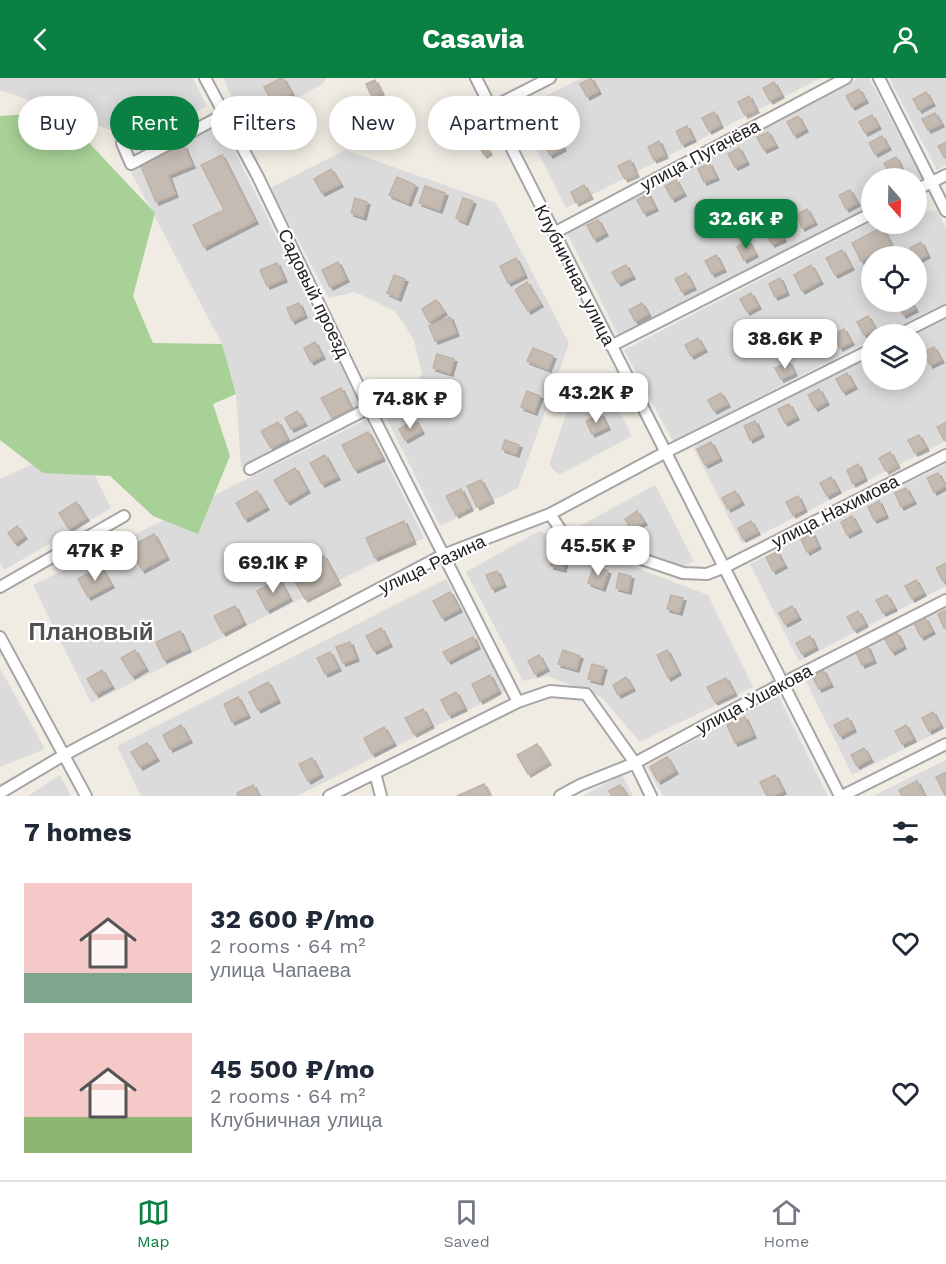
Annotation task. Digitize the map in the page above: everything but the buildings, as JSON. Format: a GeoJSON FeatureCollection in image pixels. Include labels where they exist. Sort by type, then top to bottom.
{"type":"FeatureCollection","features":[{"type":"Feature","properties":{"kind":"street","name":"Садовый проезд"},"geometry":{"type":"LineString","coordinates":[[205,78],[214,96]]}},
{"type":"Feature","properties":{"kind":"street","name":"Клубничная улица"},"geometry":{"type":"LineString","coordinates":[[476,78],[485,96]]}},
{"type":"Feature","properties":{"kind":"street"},"geometry":{"type":"LineString","coordinates":[[515,96],[550,78]]}},
{"type":"Feature","properties":{"kind":"street","name":"улица Пугачёва"},"geometry":{"type":"LineString","coordinates":[[554,232],[846,78]]}},
{"type":"Feature","properties":{"kind":"street"},"geometry":{"type":"LineString","coordinates":[[879,78],[946,211]]}},
{"type":"Feature","properties":{"kind":"street"},"geometry":{"type":"LineString","coordinates":[[125,150],[131,164],[157,150]]}},
{"type":"Feature","properties":{"kind":"street","name":"Садовый проезд"},"geometry":{"type":"LineString","coordinates":[[243,150],[369,408],[518,702]]}},
{"type":"Feature","properties":{"kind":"street","name":"Клубничная улица"},"geometry":{"type":"LineString","coordinates":[[512,150],[841,796]]}},
{"type":"Feature","properties":{"kind":"street"},"geometry":{"type":"LineString","coordinates":[[927,184],[946,175]]}},
{"type":"Feature","properties":{"kind":"street"},"geometry":{"type":"LineString","coordinates":[[611,346],[861,219]]}},
{"type":"Feature","properties":{"kind":"street"},"geometry":{"type":"LineString","coordinates":[[920,324],[946,311]]}},
{"type":"Feature","properties":{"kind":"street","name":"улица Разина"},"geometry":{"type":"LineString","coordinates":[[0,793],[64,755],[443,555],[550,514],[666,452],[861,354]]}},
{"type":"Feature","properties":{"kind":"street"},"geometry":{"type":"LineString","coordinates":[[250,470],[369,408]]}},
{"type":"Feature","properties":{"kind":"street","name":"улица Нахимова"},"geometry":{"type":"LineString","coordinates":[[725,567],[946,455]]}},
{"type":"Feature","properties":{"kind":"street"},"geometry":{"type":"LineString","coordinates":[[550,514],[562,532],[682,573],[707,574],[725,567]]}},
{"type":"Feature","properties":{"kind":"street"},"geometry":{"type":"LineString","coordinates":[[0,587],[124,516]]}},
{"type":"Feature","properties":{"kind":"street","name":"улица Ушакова"},"geometry":{"type":"LineString","coordinates":[[560,796],[580,784],[635,763],[783,683],[946,600]]}},
{"type":"Feature","properties":{"kind":"street"},"geometry":{"type":"LineString","coordinates":[[0,637],[86,796]]}},
{"type":"Feature","properties":{"kind":"street"},"geometry":{"type":"LineString","coordinates":[[329,796],[518,702],[550,692],[586,694],[635,763],[651,796]]}},
{"type":"Feature","properties":{"kind":"street"},"geometry":{"type":"LineString","coordinates":[[841,796],[946,744]]}},
{"type":"Feature","properties":{"kind":"street"},"geometry":{"type":"LineString","coordinates":[[375,773],[381,796]]}},
{"type":"Feature","properties":{"kind":"shaded area"},"geometry":{"type":"Polygon","coordinates":[[[0,78],[193,78],[207,106],[199,110],[199,96],[110,96],[110,130],[98,125],[98,96],[18,97],[0,90],[0,78]]]}},
{"type":"Feature","properties":{"kind":"shaded area"},"geometry":{"type":"Polygon","coordinates":[[[223,78],[326,78],[324,83],[301,96],[231,96],[223,78]]]}},
{"type":"Feature","properties":{"kind":"shaded area"},"geometry":{"type":"Polygon","coordinates":[[[581,78],[821,78],[566,208],[537,150],[580,150],[580,96],[546,96],[581,78]]]}},
{"type":"Feature","properties":{"kind":"shaded area"},"geometry":{"type":"Polygon","coordinates":[[[858,78],[869,78],[917,168],[861,168],[861,212],[619,337],[566,231],[858,78]]]}},
{"type":"Feature","properties":{"kind":"shaded area"},"geometry":{"type":"Polygon","coordinates":[[[889,78],[946,78],[946,165],[937,170],[889,78]]]}},
{"type":"Feature","properties":{"kind":"shaded area"},"geometry":{"type":"Polygon","coordinates":[[[211,129],[211,150],[234,150],[360,405],[241,467],[236,394],[222,344],[130,170],[170,150],[199,150],[199,135],[211,129]]]}},
{"type":"Feature","properties":{"kind":"shaded area"},"geometry":{"type":"Polygon","coordinates":[[[345,150],[496,203],[569,343],[518,488],[440,526],[386,417],[422,375],[414,340],[395,311],[355,292],[329,298],[270,188],[345,150]]]}},
{"type":"Feature","properties":{"kind":"shaded area"},"geometry":{"type":"Polygon","coordinates":[[[937,210],[946,228],[946,303],[903,324],[861,324],[861,345],[673,441],[624,350],[861,227],[861,234],[927,234],[927,212],[937,210]]]}},
{"type":"Feature","properties":{"kind":"shaded area"},"geometry":{"type":"Polygon","coordinates":[[[946,319],[946,441],[742,544],[693,447],[861,362],[861,390],[927,390],[927,328],[946,319]]]}},
{"type":"Feature","properties":{"kind":"shaded area"},"geometry":{"type":"Polygon","coordinates":[[[575,387],[612,398],[632,436],[559,475],[549,465],[575,387]]]}},
{"type":"Feature","properties":{"kind":"shaded area"},"geometry":{"type":"Polygon","coordinates":[[[366,420],[424,538],[91,703],[33,585],[366,420]]]}},
{"type":"Feature","properties":{"kind":"shaded area"},"geometry":{"type":"Polygon","coordinates":[[[79,443],[111,508],[4,570],[0,562],[0,479],[79,443]]]}},
{"type":"Feature","properties":{"kind":"shaded area"},"geometry":{"type":"Polygon","coordinates":[[[946,464],[946,586],[799,661],[750,564],[946,464]]]}},
{"type":"Feature","properties":{"kind":"shaded area"},"geometry":{"type":"Polygon","coordinates":[[[655,485],[694,561],[683,567],[576,528],[655,485]]]}},
{"type":"Feature","properties":{"kind":"shaded area"},"geometry":{"type":"Polygon","coordinates":[[[539,531],[708,595],[753,687],[640,742],[601,697],[547,676],[523,681],[466,572],[539,531]]]}},
{"type":"Feature","properties":{"kind":"shaded area"},"geometry":{"type":"Polygon","coordinates":[[[446,579],[506,691],[297,796],[141,796],[117,746],[446,579]]]}},
{"type":"Feature","properties":{"kind":"shaded area"},"geometry":{"type":"Polygon","coordinates":[[[946,607],[946,728],[852,775],[804,677],[946,607]]]}},
{"type":"Feature","properties":{"kind":"shaded area"},"geometry":{"type":"Polygon","coordinates":[[[0,668],[45,749],[0,767],[0,668]]]}},
{"type":"Feature","properties":{"kind":"shaded area"},"geometry":{"type":"Polygon","coordinates":[[[778,695],[828,796],[663,796],[646,766],[778,695]]]}},
{"type":"Feature","properties":{"kind":"shaded area"},"geometry":{"type":"Polygon","coordinates":[[[946,760],[946,796],[873,796],[946,760]]]}},
{"type":"Feature","properties":{"kind":"shaded area"},"geometry":{"type":"Polygon","coordinates":[[[622,774],[633,796],[583,796],[622,774]]]}},
{"type":"Feature","properties":{"kind":"shaded area"},"geometry":{"type":"Polygon","coordinates":[[[60,775],[71,796],[28,796],[60,775]]]}},
{"type":"Feature","properties":{"kind":"green space"},"geometry":{"type":"Polygon","coordinates":[[[18,115],[18,150],[96,150],[155,213],[133,296],[153,343],[222,344],[236,394],[213,404],[230,456],[198,534],[153,516],[110,476],[43,473],[0,440],[0,116],[18,115]]]}},
{"type":"Feature","properties":{"kind":"district","name":"Плановый"},"geometry":{"type":"Point","coordinates":[91,632]}}]}
